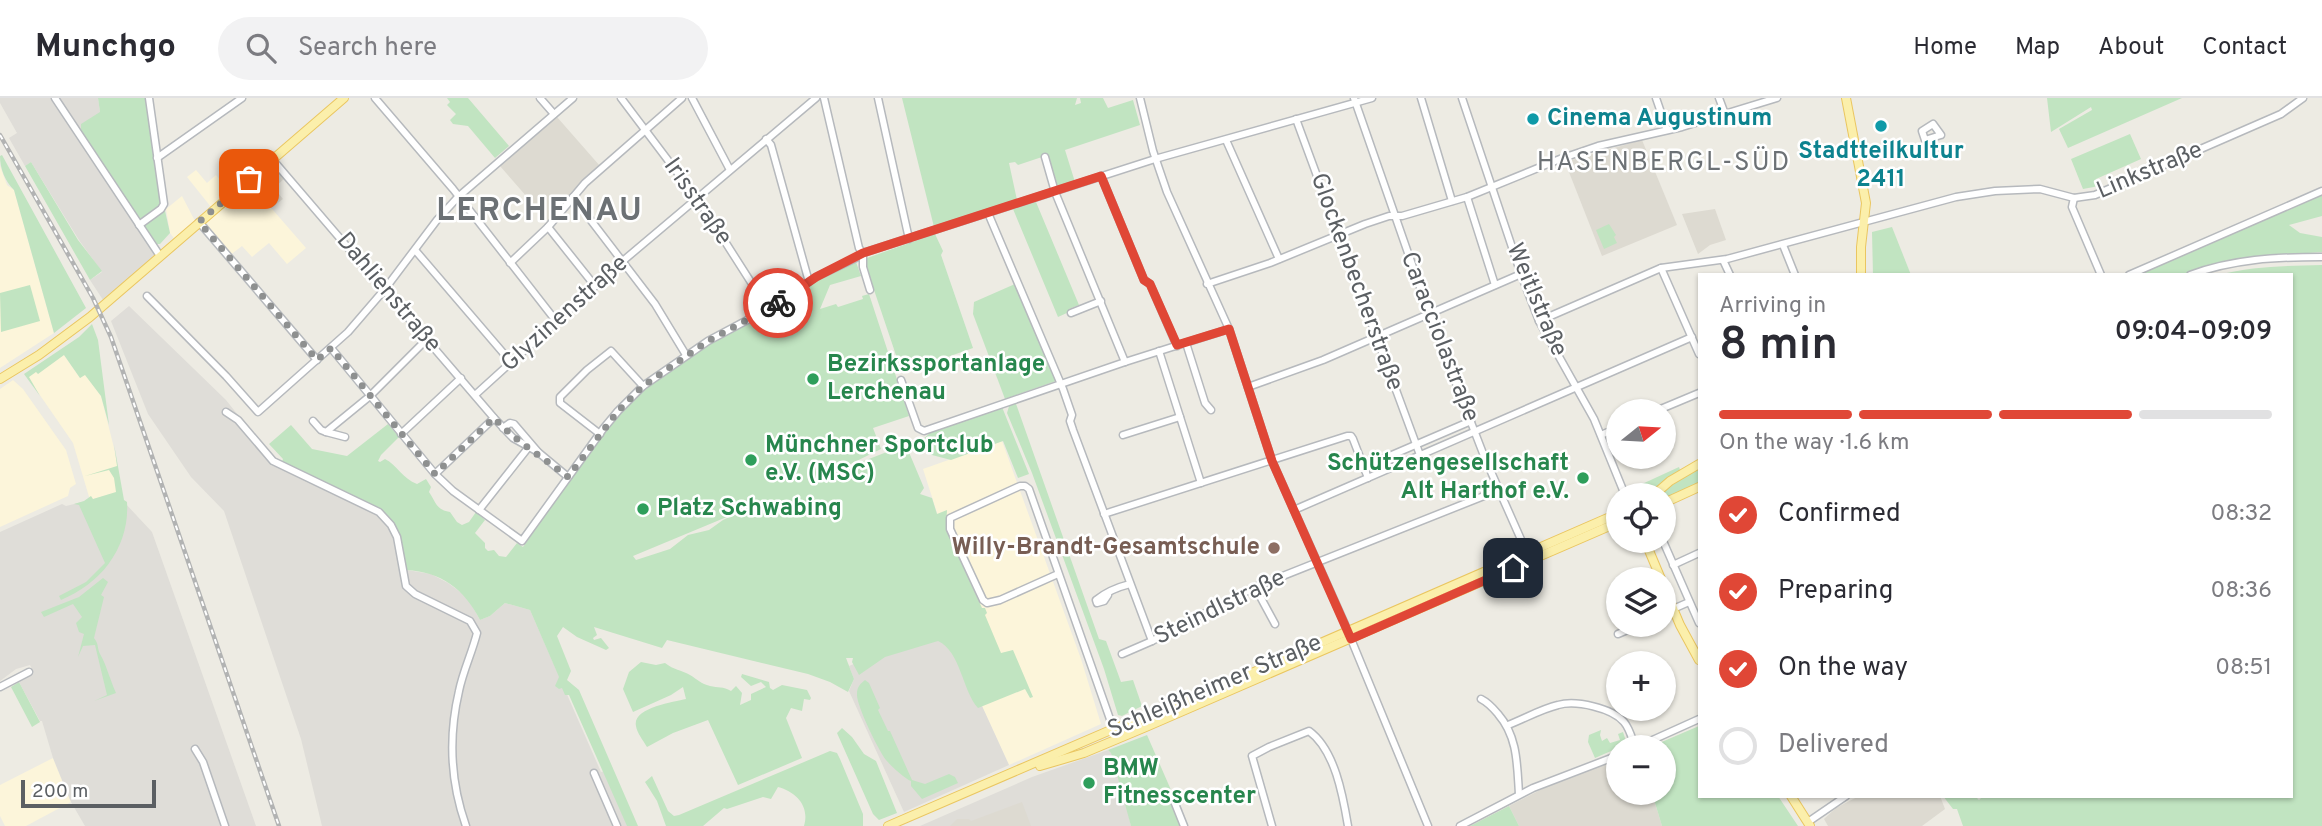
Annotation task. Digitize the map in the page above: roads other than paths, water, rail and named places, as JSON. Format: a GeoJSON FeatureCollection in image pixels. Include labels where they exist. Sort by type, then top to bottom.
{"type":"FeatureCollection","features":[{"type":"Feature","properties":{"kind":"main road"},"geometry":{"type":"LineString","coordinates":[[1846,98],[1866,203],[1861,273]]}},
{"type":"Feature","properties":{"kind":"main road"},"geometry":{"type":"LineString","coordinates":[[0,379],[39,355],[82,323],[342,99]]}},
{"type":"Feature","properties":{"kind":"main road"},"geometry":{"type":"LineString","coordinates":[[1668,483],[1698,465]]}},
{"type":"Feature","properties":{"kind":"main road"},"geometry":{"type":"LineString","coordinates":[[1676,498],[1698,487]]}},
{"type":"Feature","properties":{"kind":"main road","name":"Schleißheimer Straße"},"geometry":{"type":"LineString","coordinates":[[888,826],[1113,729],[1144,719],[1513,568],[1606,521]]}},
{"type":"Feature","properties":{"kind":"main road","name":"Schleißheimer Straße"},"geometry":{"type":"LineString","coordinates":[[899,826],[1037,768],[1117,739],[1527,553],[1606,525]]}},
{"type":"Feature","properties":{"kind":"main road"},"geometry":{"type":"LineString","coordinates":[[1676,622],[1698,658]]}},
{"type":"Feature","properties":{"kind":"main road"},"geometry":{"type":"LineString","coordinates":[[1792,798],[1809,824]]}},
{"type":"Feature","properties":{"kind":"street"},"geometry":{"type":"LineString","coordinates":[[55,98],[160,256]]}},
{"type":"Feature","properties":{"kind":"street"},"geometry":{"type":"LineString","coordinates":[[139,225],[163,207],[149,98]]}},
{"type":"Feature","properties":{"kind":"street"},"geometry":{"type":"LineString","coordinates":[[157,158],[242,98]]}},
{"type":"Feature","properties":{"kind":"street"},"geometry":{"type":"LineString","coordinates":[[374,98],[458,197],[556,321]]}},
{"type":"Feature","properties":{"kind":"street"},"geometry":{"type":"LineString","coordinates":[[540,98],[554,114]]}},
{"type":"Feature","properties":{"kind":"street"},"geometry":{"type":"LineString","coordinates":[[148,296],[258,411],[348,332],[458,197],[573,98]]}},
{"type":"Feature","properties":{"kind":"street","name":"Irisstraße"},"geometry":{"type":"LineString","coordinates":[[621,98],[695,198],[768,309]]}},
{"type":"Feature","properties":{"kind":"street"},"geometry":{"type":"LineString","coordinates":[[510,263],[548,227],[585,183],[682,98]]}},
{"type":"Feature","properties":{"kind":"street"},"geometry":{"type":"LineString","coordinates":[[692,98],[730,170]]}},
{"type":"Feature","properties":{"kind":"street","name":"Glyzinenstraße"},"geometry":{"type":"LineString","coordinates":[[475,395],[695,198],[816,98]]}},
{"type":"Feature","properties":{"kind":"street"},"geometry":{"type":"LineString","coordinates":[[824,98],[870,290]]}},
{"type":"Feature","properties":{"kind":"street"},"geometry":{"type":"LineString","coordinates":[[878,98],[909,239]]}},
{"type":"Feature","properties":{"kind":"street"},"geometry":{"type":"LineString","coordinates":[[1140,98],[1155,159],[1180,225],[1229,329],[1272,461],[1349,635],[1428,826]]}},
{"type":"Feature","properties":{"kind":"street"},"geometry":{"type":"LineString","coordinates":[[331,348],[435,474],[522,541],[600,434],[643,386],[708,341],[863,253],[1155,159],[1355,100],[1372,98]]}},
{"type":"Feature","properties":{"kind":"street"},"geometry":{"type":"LineString","coordinates":[[1421,98],[1452,201]]}},
{"type":"Feature","properties":{"kind":"street","name":"Weitlstraße"},"geometry":{"type":"LineString","coordinates":[[1462,98],[1539,321],[1601,435],[1621,483]]}},
{"type":"Feature","properties":{"kind":"street"},"geometry":{"type":"LineString","coordinates":[[1656,98],[1667,130]]}},
{"type":"Feature","properties":{"kind":"street"},"geometry":{"type":"LineString","coordinates":[[1719,98],[1725,114]]}},
{"type":"Feature","properties":{"kind":"street"},"geometry":{"type":"LineString","coordinates":[[1207,284],[1279,259],[1364,224],[1466,197],[1601,145],[1667,130],[1775,98]]}},
{"type":"Feature","properties":{"kind":"street","name":"Linkstraße"},"geometry":{"type":"LineString","coordinates":[[1539,321],[1661,268],[1723,260],[1956,197],[1995,191],[2042,189],[2074,198],[2095,195],[2281,114],[2303,98]]}},
{"type":"Feature","properties":{"kind":"street","name":"Caracciolastraße"},"geometry":{"type":"LineString","coordinates":[[1355,100],[1429,313],[1474,430],[1527,553]]}},
{"type":"Feature","properties":{"kind":"street","name":"Glockenbecherstraße"},"geometry":{"type":"LineString","coordinates":[[1296,119],[1420,455]]}},
{"type":"Feature","properties":{"kind":"street"},"geometry":{"type":"LineString","coordinates":[[766,139],[771,145],[809,282]]}},
{"type":"Feature","properties":{"kind":"street"},"geometry":{"type":"LineString","coordinates":[[1226,139],[1279,259]]}},
{"type":"Feature","properties":{"kind":"street"},"geometry":{"type":"LineString","coordinates":[[1045,157],[1055,191],[1125,362]]}},
{"type":"Feature","properties":{"kind":"street","name":"Dahlienstraße"},"geometry":{"type":"LineString","coordinates":[[272,159],[503,428],[528,448],[538,452]]}},
{"type":"Feature","properties":{"kind":"street"},"geometry":{"type":"LineString","coordinates":[[1101,176],[1144,280],[1150,284],[1177,345]]}},
{"type":"Feature","properties":{"kind":"street"},"geometry":{"type":"LineString","coordinates":[[2134,273],[2322,191]]}},
{"type":"Feature","properties":{"kind":"street"},"geometry":{"type":"LineString","coordinates":[[573,197],[624,260],[686,355]]}},
{"type":"Feature","properties":{"kind":"street"},"geometry":{"type":"LineString","coordinates":[[1466,197],[1495,285]]}},
{"type":"Feature","properties":{"kind":"street"},"geometry":{"type":"LineString","coordinates":[[2074,198],[2072,207],[2100,273]]}},
{"type":"Feature","properties":{"kind":"street"},"geometry":{"type":"LineString","coordinates":[[988,213],[1072,415],[1072,427],[1152,641]]}},
{"type":"Feature","properties":{"kind":"street"},"geometry":{"type":"LineString","coordinates":[[199,222],[317,360]]}},
{"type":"Feature","properties":{"kind":"street"},"geometry":{"type":"LineString","coordinates":[[548,227],[595,286]]}},
{"type":"Feature","properties":{"kind":"street"},"geometry":{"type":"LineString","coordinates":[[1783,245],[1794,273]]}},
{"type":"Feature","properties":{"kind":"street"},"geometry":{"type":"LineString","coordinates":[[415,250],[512,362]]}},
{"type":"Feature","properties":{"kind":"street"},"geometry":{"type":"LineString","coordinates":[[2196,273],[2252,259],[2322,257]]}},
{"type":"Feature","properties":{"kind":"street"},"geometry":{"type":"LineString","coordinates":[[1723,260],[1729,273]]}},
{"type":"Feature","properties":{"kind":"street"},"geometry":{"type":"LineString","coordinates":[[1661,268],[1698,352]]}},
{"type":"Feature","properties":{"kind":"street"},"geometry":{"type":"LineString","coordinates":[[1248,387],[1304,368],[1521,274]]}},
{"type":"Feature","properties":{"kind":"street"},"geometry":{"type":"LineString","coordinates":[[1071,313],[1101,301]]}},
{"type":"Feature","properties":{"kind":"street"},"geometry":{"type":"LineString","coordinates":[[901,380],[921,431],[1229,329]]}},
{"type":"Feature","properties":{"kind":"street"},"geometry":{"type":"LineString","coordinates":[[1294,510],[1692,337]]}},
{"type":"Feature","properties":{"kind":"street"},"geometry":{"type":"LineString","coordinates":[[326,432],[370,396],[427,339]]}},
{"type":"Feature","properties":{"kind":"street"},"geometry":{"type":"LineString","coordinates":[[1186,343],[1205,402],[1211,410]]}},
{"type":"Feature","properties":{"kind":"street"},"geometry":{"type":"LineString","coordinates":[[600,434],[567,409],[560,397],[611,351],[643,386]]}},
{"type":"Feature","properties":{"kind":"street"},"geometry":{"type":"LineString","coordinates":[[1159,351],[1201,483]]}},
{"type":"Feature","properties":{"kind":"street"},"geometry":{"type":"LineString","coordinates":[[401,434],[460,379]]}},
{"type":"Feature","properties":{"kind":"street"},"geometry":{"type":"LineString","coordinates":[[1676,403],[1698,393]]}},
{"type":"Feature","properties":{"kind":"street"},"geometry":{"type":"LineString","coordinates":[[226,412],[239,420],[273,461],[385,517],[397,537],[406,586],[415,594],[470,621],[477,633],[459,691],[450,757],[453,782],[466,826]]}},
{"type":"Feature","properties":{"kind":"street"},"geometry":{"type":"LineString","coordinates":[[1123,435],[1180,417]]}},
{"type":"Feature","properties":{"kind":"street"},"geometry":{"type":"LineString","coordinates":[[435,474],[494,418]]}},
{"type":"Feature","properties":{"kind":"street"},"geometry":{"type":"LineString","coordinates":[[313,421],[321,430],[345,437]]}},
{"type":"Feature","properties":{"kind":"street"},"geometry":{"type":"LineString","coordinates":[[1364,467],[1471,421]]}},
{"type":"Feature","properties":{"kind":"street","name":"Dahlienstraße"},"geometry":{"type":"LineString","coordinates":[[503,428],[510,423],[514,424],[538,452],[568,477]]}},
{"type":"Feature","properties":{"kind":"street"},"geometry":{"type":"LineString","coordinates":[[1601,435],[1606,433]]}},
{"type":"Feature","properties":{"kind":"street"},"geometry":{"type":"LineString","coordinates":[[1104,514],[1351,436],[1368,478]]}},
{"type":"Feature","properties":{"kind":"street"},"geometry":{"type":"LineString","coordinates":[[479,510],[528,448]]}},
{"type":"Feature","properties":{"kind":"street"},"geometry":{"type":"LineString","coordinates":[[1058,574],[1000,600],[987,603],[983,600],[950,529],[949,521],[952,516],[1025,486],[1029,489],[1117,739]]}},
{"type":"Feature","properties":{"kind":"street","name":"Steindlstraße"},"geometry":{"type":"LineString","coordinates":[[1122,654],[1255,587],[1499,490]]}},
{"type":"Feature","properties":{"kind":"street"},"geometry":{"type":"LineString","coordinates":[[1513,568],[1527,553]]}},
{"type":"Feature","properties":{"kind":"street"},"geometry":{"type":"LineString","coordinates":[[1668,553],[1698,619]]}},
{"type":"Feature","properties":{"kind":"street"},"geometry":{"type":"LineString","coordinates":[[1673,565],[1698,553]]}},
{"type":"Feature","properties":{"kind":"street"},"geometry":{"type":"LineString","coordinates":[[1108,595],[1114,588],[1130,584]]}},
{"type":"Feature","properties":{"kind":"street"},"geometry":{"type":"LineString","coordinates":[[1255,587],[1275,624]]}},
{"type":"Feature","properties":{"kind":"street"},"geometry":{"type":"LineString","coordinates":[[1676,608],[1689,602]]}},
{"type":"Feature","properties":{"kind":"street"},"geometry":{"type":"LineString","coordinates":[[0,687],[29,671]]}},
{"type":"Feature","properties":{"kind":"street"},"geometry":{"type":"LineString","coordinates":[[1481,699],[1487,702],[1508,726],[1517,759],[1519,794]]}},
{"type":"Feature","properties":{"kind":"street"},"geometry":{"type":"LineString","coordinates":[[1508,726],[1556,705],[1578,704],[1609,712],[1620,718],[1631,735]]}},
{"type":"Feature","properties":{"kind":"street"},"geometry":{"type":"LineString","coordinates":[[1663,735],[1698,719]]}},
{"type":"Feature","properties":{"kind":"street"},"geometry":{"type":"LineString","coordinates":[[1272,826],[1252,756],[1309,731],[1322,746],[1337,778],[1348,826]]}},
{"type":"Feature","properties":{"kind":"street"},"geometry":{"type":"LineString","coordinates":[[195,750],[203,762],[225,826]]}},
{"type":"Feature","properties":{"kind":"street"},"geometry":{"type":"LineString","coordinates":[[1461,826],[1519,794],[1606,760]]}},
{"type":"Feature","properties":{"kind":"street"},"geometry":{"type":"LineString","coordinates":[[594,773],[617,826]]}},
{"type":"Feature","properties":{"kind":"street"},"geometry":{"type":"LineString","coordinates":[[1172,796],[1184,826]]}},
{"type":"Feature","properties":{"kind":"street"},"geometry":{"type":"LineString","coordinates":[[1809,824],[1843,798]]}},
{"type":"Feature","properties":{"kind":"railway"},"geometry":{"type":"LineString","coordinates":[[0,135],[93,298],[111,337],[279,826]]}},
{"type":"Feature","properties":{"kind":"place","name":"Cinema Augustinum"},"geometry":{"type":"Point","coordinates":[1533,119]}},
{"type":"Feature","properties":{"kind":"place","name":"Stadtteilkultur 2411"},"geometry":{"type":"Point","coordinates":[1881,126]}},
{"type":"Feature","properties":{"kind":"place","name":"Bezirkssportanlage Lerchenau"},"geometry":{"type":"Point","coordinates":[813,379]}},
{"type":"Feature","properties":{"kind":"place","name":"Münchner Sportclub e.V. (MSC)"},"geometry":{"type":"Point","coordinates":[751,460]}},
{"type":"Feature","properties":{"kind":"place","name":"Schützengesellschaft Alt Harthof e.V."},"geometry":{"type":"Point","coordinates":[1583,478]}},
{"type":"Feature","properties":{"kind":"place","name":"Platz Schwabing"},"geometry":{"type":"Point","coordinates":[643,509]}},
{"type":"Feature","properties":{"kind":"place","name":"Willy-Brandt-Gesamtschule"},"geometry":{"type":"Point","coordinates":[1274,548]}},
{"type":"Feature","properties":{"kind":"place","name":"BMW Fitnesscenter"},"geometry":{"type":"Point","coordinates":[1089,783]}},
{"type":"Feature","properties":{"kind":"district","name":"HASENBERGL-SÜD"},"geometry":{"type":"Point","coordinates":[1664,163]}},
{"type":"Feature","properties":{"kind":"district","name":"LERCHENAU"},"geometry":{"type":"Point","coordinates":[540,212]}}]}
